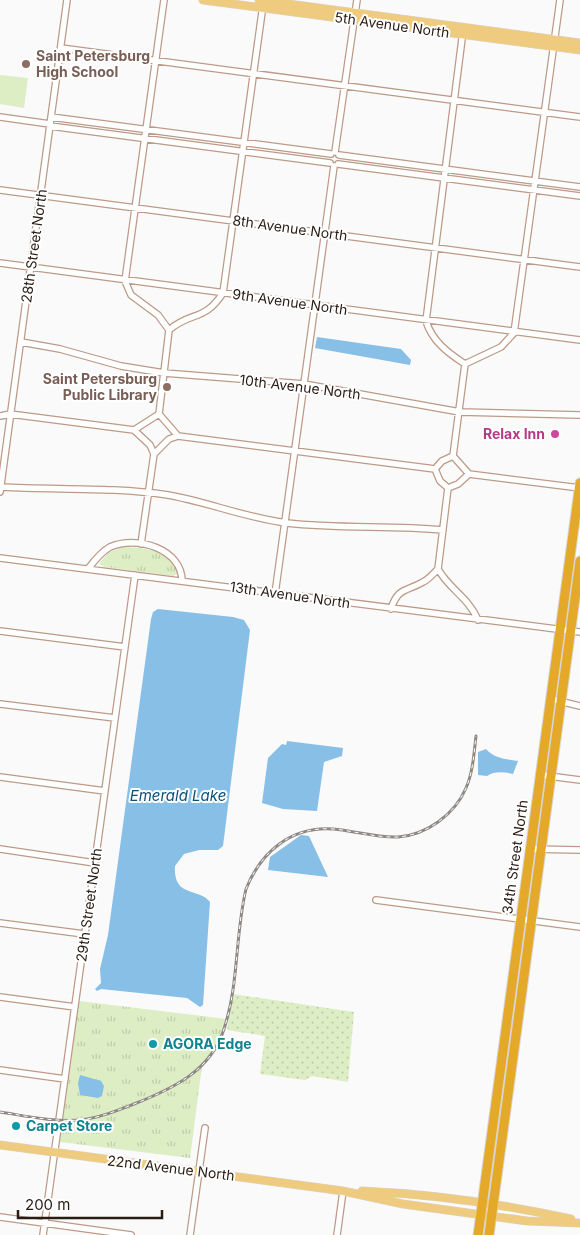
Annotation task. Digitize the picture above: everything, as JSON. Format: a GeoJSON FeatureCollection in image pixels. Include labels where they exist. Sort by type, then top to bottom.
{"type":"FeatureCollection","features":[{"type":"Feature","properties":{"kind":"highway","name":"34th Street North"},"geometry":{"type":"LineString","coordinates":[[478,1235],[580,484]]}},
{"type":"Feature","properties":{"kind":"highway"},"geometry":{"type":"LineString","coordinates":[[570,559],[580,561]]}},
{"type":"Feature","properties":{"kind":"highway","name":"34th Street North"},"geometry":{"type":"LineString","coordinates":[[489,1235],[561,701],[575,632],[580,561]]}},
{"type":"Feature","properties":{"kind":"highway"},"geometry":{"type":"LineString","coordinates":[[497,1095],[507,1100]]}},
{"type":"Feature","properties":{"kind":"main road","name":"5th Avenue North"},"geometry":{"type":"LineString","coordinates":[[203,0],[263,3],[554,43],[580,50]]}},
{"type":"Feature","properties":{"kind":"main road","name":"5th Avenue North"},"geometry":{"type":"LineString","coordinates":[[260,0],[263,3]]}},
{"type":"Feature","properties":{"kind":"main road","name":"5th Avenue North"},"geometry":{"type":"LineString","coordinates":[[554,43],[580,42]]}},
{"type":"Feature","properties":{"kind":"main road","name":"22nd Avenue North"},"geometry":{"type":"LineString","coordinates":[[0,1145],[343,1191],[403,1204],[527,1221],[580,1222]]}},
{"type":"Feature","properties":{"kind":"main road","name":"22nd Avenue North"},"geometry":{"type":"LineString","coordinates":[[343,1191],[404,1193],[493,1204],[580,1222]]}},
{"type":"Feature","properties":{"kind":"street","name":"28th Street North"},"geometry":{"type":"LineString","coordinates":[[0,490],[67,0]]}},
{"type":"Feature","properties":{"kind":"street"},"geometry":{"type":"LineString","coordinates":[[164,0],[125,281],[131,295],[158,315],[169,330],[159,414],[178,436]]}},
{"type":"Feature","properties":{"kind":"street"},"geometry":{"type":"LineString","coordinates":[[275,594],[357,0]]}},
{"type":"Feature","properties":{"kind":"street"},"geometry":{"type":"LineString","coordinates":[[464,364],[501,347],[514,333],[560,0]]}},
{"type":"Feature","properties":{"kind":"street"},"geometry":{"type":"LineString","coordinates":[[169,330],[184,319],[206,312],[223,293],[263,3]]}},
{"type":"Feature","properties":{"kind":"street"},"geometry":{"type":"LineString","coordinates":[[463,31],[426,321],[434,338],[464,364]]}},
{"type":"Feature","properties":{"kind":"street"},"geometry":{"type":"LineString","coordinates":[[61,48],[580,117]]}},
{"type":"Feature","properties":{"kind":"street"},"geometry":{"type":"LineString","coordinates":[[0,117],[146,130],[580,187]]}},
{"type":"Feature","properties":{"kind":"street"},"geometry":{"type":"LineString","coordinates":[[51,122],[145,138],[580,196]]}},
{"type":"Feature","properties":{"kind":"street","name":"8th Avenue North"},"geometry":{"type":"LineString","coordinates":[[0,190],[580,267]]}},
{"type":"Feature","properties":{"kind":"street","name":"9th Avenue North"},"geometry":{"type":"LineString","coordinates":[[0,263],[514,333],[580,340]]}},
{"type":"Feature","properties":{"kind":"street","name":"10th Avenue North"},"geometry":{"type":"LineString","coordinates":[[21,342],[60,349],[121,366],[164,373],[304,384],[460,412],[580,415]]}},
{"type":"Feature","properties":{"kind":"street"},"geometry":{"type":"LineString","coordinates":[[453,456],[460,412],[464,364]]}},
{"type":"Feature","properties":{"kind":"street"},"geometry":{"type":"LineString","coordinates":[[0,416],[10,414],[134,430],[150,446],[154,454],[141,544]]}},
{"type":"Feature","properties":{"kind":"street"},"geometry":{"type":"LineString","coordinates":[[134,430],[159,414]]}},
{"type":"Feature","properties":{"kind":"street"},"geometry":{"type":"LineString","coordinates":[[154,454],[165,443],[178,436],[435,469]]}},
{"type":"Feature","properties":{"kind":"street"},"geometry":{"type":"LineString","coordinates":[[435,469],[442,461],[453,456]]}},
{"type":"Feature","properties":{"kind":"street"},"geometry":{"type":"LineString","coordinates":[[453,456],[469,474],[580,488]]}},
{"type":"Feature","properties":{"kind":"street"},"geometry":{"type":"LineString","coordinates":[[435,469],[440,481],[448,488]]}},
{"type":"Feature","properties":{"kind":"street"},"geometry":{"type":"LineString","coordinates":[[448,488],[458,484],[469,474]]}},
{"type":"Feature","properties":{"kind":"street"},"geometry":{"type":"LineString","coordinates":[[0,490],[90,488],[148,492],[285,523],[326,527],[386,526],[443,530]]}},
{"type":"Feature","properties":{"kind":"street"},"geometry":{"type":"LineString","coordinates":[[448,488],[438,569],[448,585],[470,603],[478,620]]}},
{"type":"Feature","properties":{"kind":"street"},"geometry":{"type":"LineString","coordinates":[[88,569],[109,548],[119,544],[141,544],[157,548],[174,558],[182,571],[182,581]]}},
{"type":"Feature","properties":{"kind":"street","name":"13th Avenue North"},"geometry":{"type":"LineString","coordinates":[[0,558],[575,632]]}},
{"type":"Feature","properties":{"kind":"street"},"geometry":{"type":"LineString","coordinates":[[391,609],[396,596],[401,591],[422,583],[438,569]]}},
{"type":"Feature","properties":{"kind":"street","name":"29th Street North"},"geometry":{"type":"LineString","coordinates":[[43,1235],[135,575]]}},
{"type":"Feature","properties":{"kind":"street"},"geometry":{"type":"LineString","coordinates":[[0,631],[125,647]]}},
{"type":"Feature","properties":{"kind":"street"},"geometry":{"type":"LineString","coordinates":[[551,699],[580,706]]}},
{"type":"Feature","properties":{"kind":"street"},"geometry":{"type":"LineString","coordinates":[[0,704],[115,718]]}},
{"type":"Feature","properties":{"kind":"street"},"geometry":{"type":"LineString","coordinates":[[541,775],[580,780]]}},
{"type":"Feature","properties":{"kind":"street"},"geometry":{"type":"LineString","coordinates":[[0,777],[105,791]]}},
{"type":"Feature","properties":{"kind":"street"},"geometry":{"type":"LineString","coordinates":[[530,849],[580,850]]}},
{"type":"Feature","properties":{"kind":"street"},"geometry":{"type":"LineString","coordinates":[[0,850],[95,863]]}},
{"type":"Feature","properties":{"kind":"street"},"geometry":{"type":"LineString","coordinates":[[376,900],[580,928]]}},
{"type":"Feature","properties":{"kind":"street"},"geometry":{"type":"LineString","coordinates":[[0,923],[84,934]]}},
{"type":"Feature","properties":{"kind":"street"},"geometry":{"type":"LineString","coordinates":[[0,997],[74,1007]]}},
{"type":"Feature","properties":{"kind":"street"},"geometry":{"type":"LineString","coordinates":[[0,1070],[65,1079]]}},
{"type":"Feature","properties":{"kind":"street"},"geometry":{"type":"LineString","coordinates":[[190,1235],[205,1128]]}},
{"type":"Feature","properties":{"kind":"street"},"geometry":{"type":"LineString","coordinates":[[337,1235],[343,1191]]}},
{"type":"Feature","properties":{"kind":"street"},"geometry":{"type":"LineString","coordinates":[[0,1217],[131,1235]]}},
{"type":"Feature","properties":{"kind":"green space"},"geometry":{"type":"Polygon","coordinates":[[[0,75],[28,78],[24,108],[0,104],[0,75]]]}},
{"type":"Feature","properties":{"kind":"green space"},"geometry":{"type":"Polygon","coordinates":[[[122,547],[155,551],[169,559],[179,573],[173,576],[105,567],[99,564],[108,553],[122,547]]]}},
{"type":"Feature","properties":{"kind":"green space"},"geometry":{"type":"Polygon","coordinates":[[[233,994],[354,1012],[348,1082],[312,1076],[305,1080],[260,1074],[265,1036],[227,1030],[233,994]]]}},
{"type":"Feature","properties":{"kind":"green space"},"geometry":{"type":"Polygon","coordinates":[[[79,1001],[227,1019],[218,1042],[202,1066],[190,1158],[60,1142],[79,1001]]]}},
{"type":"Feature","properties":{"kind":"water"},"geometry":{"type":"Polygon","coordinates":[[[317,337],[401,349],[411,360],[410,365],[315,348],[317,337]]]}},
{"type":"Feature","properties":{"kind":"water","name":"Emerald Lake"},"geometry":{"type":"Polygon","coordinates":[[[158,609],[233,617],[244,620],[250,630],[223,846],[218,850],[199,850],[184,854],[175,866],[175,876],[178,883],[187,890],[205,897],[210,902],[203,1005],[200,1007],[187,998],[101,989],[97,991],[95,989],[101,983],[100,969],[108,935],[151,619],[153,612],[158,609]]]}},
{"type":"Feature","properties":{"kind":"water"},"geometry":{"type":"Polygon","coordinates":[[[287,741],[343,748],[342,756],[324,762],[317,811],[283,809],[262,803],[268,758],[282,744],[286,745],[287,741]]]}},
{"type":"Feature","properties":{"kind":"water"},"geometry":{"type":"Polygon","coordinates":[[[486,749],[497,757],[518,761],[513,774],[500,772],[487,776],[478,775],[478,752],[486,749]]]}},
{"type":"Feature","properties":{"kind":"water"},"geometry":{"type":"Polygon","coordinates":[[[301,835],[309,836],[328,877],[268,870],[270,857],[301,835]]]}},
{"type":"Feature","properties":{"kind":"water"},"geometry":{"type":"Polygon","coordinates":[[[80,1075],[101,1081],[104,1086],[102,1096],[98,1098],[80,1095],[78,1083],[80,1075]]]}},
{"type":"Feature","properties":{"kind":"railway"},"geometry":{"type":"LineString","coordinates":[[0,1112],[50,1119],[87,1119],[107,1114],[148,1098],[176,1085],[188,1077],[210,1056],[218,1044],[224,1029],[235,977],[240,924],[246,889],[252,876],[269,853],[291,837],[318,829],[398,837],[419,832],[429,827],[439,821],[455,806],[466,788],[472,769],[476,736]]}},
{"type":"Feature","properties":{"kind":"place","name":"Saint Petersburg High School"},"geometry":{"type":"Point","coordinates":[26,64]}},
{"type":"Feature","properties":{"kind":"place","name":"Saint Petersburg Public Library"},"geometry":{"type":"Point","coordinates":[167,387]}},
{"type":"Feature","properties":{"kind":"place","name":"Relax Inn"},"geometry":{"type":"Point","coordinates":[555,434]}},
{"type":"Feature","properties":{"kind":"place","name":"AGORA Edge"},"geometry":{"type":"Point","coordinates":[153,1044]}},
{"type":"Feature","properties":{"kind":"place","name":"Carpet Store"},"geometry":{"type":"Point","coordinates":[16,1126]}}]}
